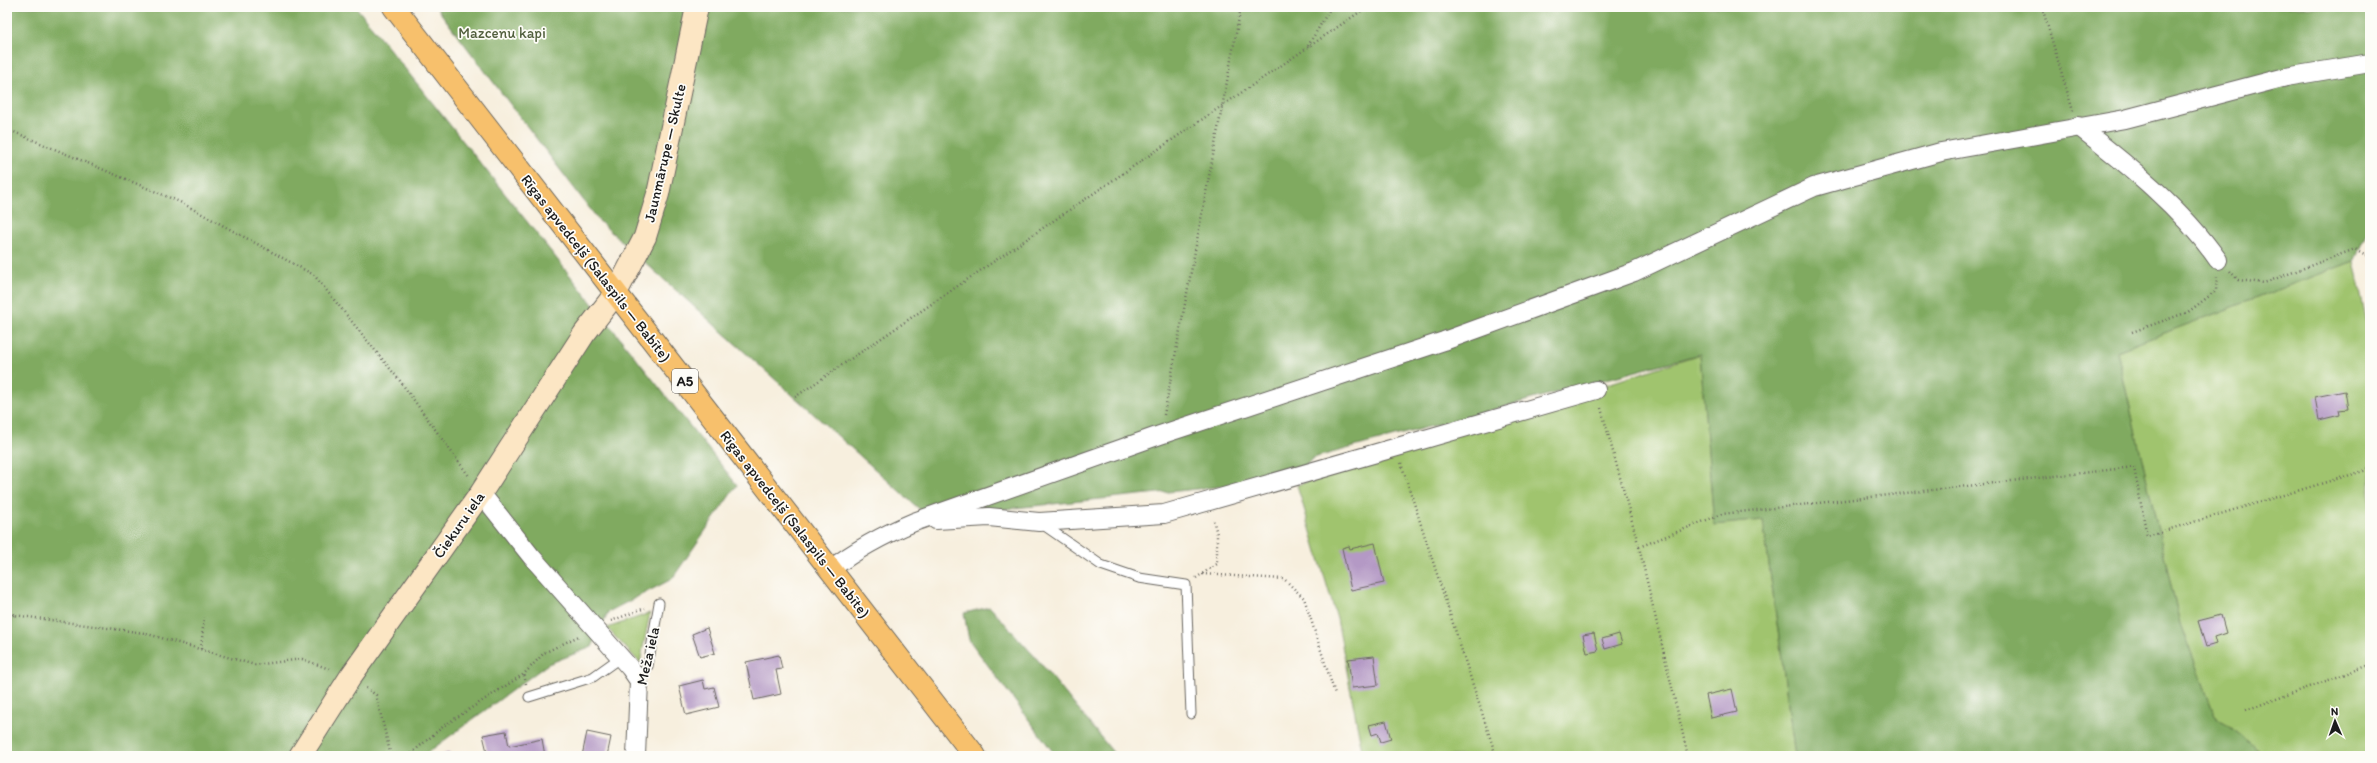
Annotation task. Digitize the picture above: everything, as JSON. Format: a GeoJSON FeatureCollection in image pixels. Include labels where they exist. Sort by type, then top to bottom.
{"type":"FeatureCollection","features":[{"type":"Feature","properties":{"kind":"highway","name":"Rīgas apvedceļš (Salaspils — Babīte)"},"geometry":{"type":"LineString","coordinates":[[394,7],[975,756]]}},
{"type":"Feature","properties":{"kind":"main road","name":"Jaunmārupe — Skulte"},"geometry":{"type":"LineString","coordinates":[[616,293],[645,237],[658,194],[698,7]]}},
{"type":"Feature","properties":{"kind":"main road","name":"Čiekuru iela"},"geometry":{"type":"LineString","coordinates":[[300,756],[351,676],[481,493],[584,334],[616,293]]}},
{"type":"Feature","properties":{"kind":"street"},"geometry":{"type":"LineString","coordinates":[[830,569],[853,552],[877,538],[914,522],[1160,435],[1444,341],[1634,272],[1814,186],[1941,152],[2078,126],[2125,119],[2286,77],[2370,63]]}},
{"type":"Feature","properties":{"kind":"street"},"geometry":{"type":"LineString","coordinates":[[2078,126],[2133,169],[2201,235],[2218,260]]}},
{"type":"Feature","properties":{"kind":"street"},"geometry":{"type":"LineString","coordinates":[[914,522],[989,517],[1039,522],[1164,514],[1596,390]]}},
{"type":"Feature","properties":{"kind":"street"},"geometry":{"type":"LineString","coordinates":[[481,493],[531,556],[621,657],[639,682]]}},
{"type":"Feature","properties":{"kind":"street","name":"Meža iela"},"geometry":{"type":"LineString","coordinates":[[636,756],[639,682]]}},
{"type":"Feature","properties":{"kind":"lane"},"geometry":{"type":"LineString","coordinates":[[1039,522],[1102,565],[1139,578],[1186,585],[1191,714]]}},
{"type":"Feature","properties":{"kind":"lane","name":"Meža iela"},"geometry":{"type":"LineString","coordinates":[[639,682],[648,666],[659,603]]}},
{"type":"Feature","properties":{"kind":"lane"},"geometry":{"type":"LineString","coordinates":[[529,697],[593,677],[621,657]]}},
{"type":"Feature","properties":{"kind":"path"},"geometry":{"type":"LineString","coordinates":[[1160,435],[1241,7]]}},
{"type":"Feature","properties":{"kind":"path"},"geometry":{"type":"LineString","coordinates":[[1307,47],[1331,7]]}},
{"type":"Feature","properties":{"kind":"path"},"geometry":{"type":"LineString","coordinates":[[795,397],[1367,7]]}},
{"type":"Feature","properties":{"kind":"path"},"geometry":{"type":"LineString","coordinates":[[2042,7],[2078,126]]}},
{"type":"Feature","properties":{"kind":"path"},"geometry":{"type":"LineString","coordinates":[[7,129],[180,202],[314,275],[400,381],[481,493]]}},
{"type":"Feature","properties":{"kind":"path"},"geometry":{"type":"LineString","coordinates":[[2218,260],[2238,280],[2264,283],[2355,249],[2370,256]]}},
{"type":"Feature","properties":{"kind":"path"},"geometry":{"type":"LineString","coordinates":[[2132,332],[2188,312],[2216,291],[2218,260]]}},
{"type":"Feature","properties":{"kind":"path"},"geometry":{"type":"LineString","coordinates":[[1596,390],[1638,546],[1688,756]]}},
{"type":"Feature","properties":{"kind":"path"},"geometry":{"type":"LineString","coordinates":[[1396,447],[1496,756]]}},
{"type":"Feature","properties":{"kind":"path"},"geometry":{"type":"LineString","coordinates":[[1638,546],[1722,514],[2134,467],[2147,536],[2370,469]]}},
{"type":"Feature","properties":{"kind":"path"},"geometry":{"type":"LineString","coordinates":[[1186,585],[1217,564],[1217,534],[1208,501]]}},
{"type":"Feature","properties":{"kind":"path"},"geometry":{"type":"LineString","coordinates":[[1202,574],[1284,579],[1304,598],[1335,694]]}},
{"type":"Feature","properties":{"kind":"path"},"geometry":{"type":"LineString","coordinates":[[7,608],[14,615],[144,633],[255,665],[302,659],[351,676],[376,695],[391,756]]}},
{"type":"Feature","properties":{"kind":"path"},"geometry":{"type":"LineString","coordinates":[[7,621],[14,615]]}},
{"type":"Feature","properties":{"kind":"path"},"geometry":{"type":"LineString","coordinates":[[201,649],[204,616]]}},
{"type":"Feature","properties":{"kind":"path"},"geometry":{"type":"LineString","coordinates":[[2246,710],[2370,665]]}},
{"type":"Feature","properties":{"kind":"path"},"geometry":{"type":"LineString","coordinates":[[408,756],[445,725],[524,674]]}},
{"type":"Feature","properties":{"kind":"green space"},"geometry":{"type":"Polygon","coordinates":[[[7,7],[356,7],[737,485],[672,579],[608,612],[592,647],[548,664],[423,756],[7,756],[7,7]]]}},
{"type":"Feature","properties":{"kind":"green space","name":"Mazcenu kapi"},"geometry":{"type":"Polygon","coordinates":[[[436,7],[2370,7],[2370,233],[2366,234],[2354,261],[2117,351],[2180,624],[2215,716],[2266,756],[1795,756],[1763,520],[1714,525],[1700,354],[1313,458],[1293,479],[928,517],[600,222],[436,7]]]}},
{"type":"Feature","properties":{"kind":"green space"},"geometry":{"type":"Polygon","coordinates":[[[2354,261],[2370,338],[2370,756],[2266,756],[2215,716],[2180,624],[2117,351],[2354,261]]]}},
{"type":"Feature","properties":{"kind":"green space"},"geometry":{"type":"Polygon","coordinates":[[[1700,354],[1714,525],[1763,520],[1795,756],[1363,756],[1337,619],[1297,485],[1700,354]]]}},
{"type":"Feature","properties":{"kind":"green space"},"geometry":{"type":"Polygon","coordinates":[[[990,607],[1038,660],[1116,756],[1056,756],[969,640],[964,613],[990,607]]]}},
{"type":"Feature","properties":{"kind":"green space"},"geometry":{"type":"Polygon","coordinates":[[[650,613],[640,663],[607,628],[650,613]]]}},
{"type":"Feature","properties":{"kind":"building"},"geometry":{"type":"Polygon","coordinates":[[[2345,391],[2348,409],[2339,410],[2340,415],[2319,420],[2315,397],[2345,391]]]}},
{"type":"Feature","properties":{"kind":"building"},"geometry":{"type":"Polygon","coordinates":[[[1375,543],[1384,583],[1351,590],[1342,548],[1349,546],[1350,549],[1375,543]]]}},
{"type":"Feature","properties":{"kind":"building"},"geometry":{"type":"Polygon","coordinates":[[[2221,615],[2226,633],[2214,637],[2216,644],[2206,647],[2198,621],[2221,615]]]}},
{"type":"Feature","properties":{"kind":"building"},"geometry":{"type":"Polygon","coordinates":[[[707,628],[715,653],[700,657],[692,634],[707,628]]]}},
{"type":"Feature","properties":{"kind":"building"},"geometry":{"type":"Polygon","coordinates":[[[1594,633],[1598,651],[1587,653],[1583,635],[1594,633]]]}},
{"type":"Feature","properties":{"kind":"building"},"geometry":{"type":"Polygon","coordinates":[[[1619,634],[1622,644],[1605,649],[1602,639],[1619,634]]]}},
{"type":"Feature","properties":{"kind":"building"},"geometry":{"type":"Polygon","coordinates":[[[779,655],[782,669],[776,670],[781,694],[754,700],[746,662],[779,655]]]}},
{"type":"Feature","properties":{"kind":"building"},"geometry":{"type":"Polygon","coordinates":[[[1374,656],[1378,685],[1352,688],[1348,659],[1374,656]]]}},
{"type":"Feature","properties":{"kind":"building"},"geometry":{"type":"Polygon","coordinates":[[[703,680],[705,689],[714,687],[719,707],[686,715],[679,686],[703,680]]]}},
{"type":"Feature","properties":{"kind":"building"},"geometry":{"type":"Polygon","coordinates":[[[1732,689],[1737,712],[1711,718],[1706,695],[1732,689]]]}},
{"type":"Feature","properties":{"kind":"building"},"geometry":{"type":"Polygon","coordinates":[[[1386,721],[1391,739],[1381,742],[1378,733],[1372,735],[1369,725],[1386,721]]]}},
{"type":"Feature","properties":{"kind":"building"},"geometry":{"type":"Polygon","coordinates":[[[506,731],[509,746],[542,739],[545,756],[488,756],[483,735],[506,731]]]}},
{"type":"Feature","properties":{"kind":"building"},"geometry":{"type":"Polygon","coordinates":[[[587,732],[611,737],[607,756],[582,756],[587,732]]]}},
{"type":"Feature","properties":{"kind":"building"},"geometry":{"type":"Polygon","coordinates":[[[449,752],[451,756],[440,756],[449,752]]]}}]}
